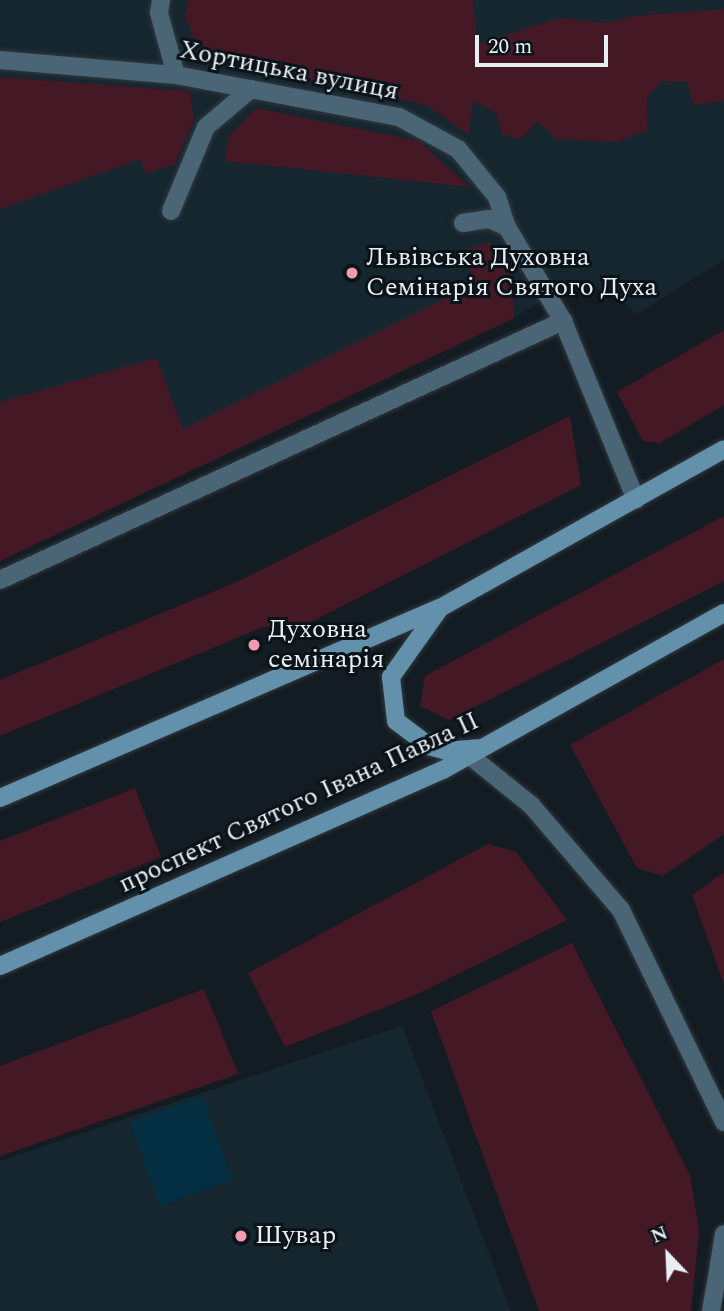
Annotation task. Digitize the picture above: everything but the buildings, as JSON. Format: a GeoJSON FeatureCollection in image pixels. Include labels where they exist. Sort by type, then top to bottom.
{"type":"FeatureCollection","features":[{"type":"Feature","properties":{"kind":"main road"},"geometry":{"type":"LineString","coordinates":[[0,798],[440,608],[724,449]]}},
{"type":"Feature","properties":{"kind":"main road"},"geometry":{"type":"LineString","coordinates":[[440,608],[391,677],[396,720],[411,737],[446,751],[477,752]]}},
{"type":"Feature","properties":{"kind":"main road","name":"проспект Святого Івана Павла II"},"geometry":{"type":"LineString","coordinates":[[0,966],[477,752],[724,613]]}},
{"type":"Feature","properties":{"kind":"street"},"geometry":{"type":"LineString","coordinates":[[161,0],[159,13],[176,75]]}},
{"type":"Feature","properties":{"kind":"street","name":"Хортицька вулиця"},"geometry":{"type":"LineString","coordinates":[[0,60],[176,75],[399,117],[458,149],[497,197],[507,227],[563,321],[636,500]]}},
{"type":"Feature","properties":{"kind":"street"},"geometry":{"type":"LineString","coordinates":[[171,211],[206,127],[251,89]]}},
{"type":"Feature","properties":{"kind":"street"},"geometry":{"type":"LineString","coordinates":[[463,223],[489,219],[507,227]]}},
{"type":"Feature","properties":{"kind":"street"},"geometry":{"type":"LineString","coordinates":[[0,580],[563,321]]}},
{"type":"Feature","properties":{"kind":"street"},"geometry":{"type":"LineString","coordinates":[[477,752],[531,805],[621,910],[724,1122]]}},
{"type":"Feature","properties":{"kind":"street"},"geometry":{"type":"LineString","coordinates":[[711,1311],[722,1271],[724,1234]]}},
{"type":"Feature","properties":{"kind":"shaded area","name":"Львівська Духовна Семінарія Святого Духа"},"geometry":{"type":"Polygon","coordinates":[[[0,0],[724,0],[724,260],[637,314],[611,292],[584,286],[557,292],[514,318],[0,561],[0,0]]]}},
{"type":"Feature","properties":{"kind":"shaded area"},"geometry":{"type":"Polygon","coordinates":[[[188,0],[473,0],[477,44],[559,18],[606,23],[633,16],[724,9],[724,100],[694,106],[687,82],[662,81],[647,97],[648,130],[616,142],[556,139],[538,121],[520,139],[502,134],[496,113],[473,101],[469,135],[426,105],[219,60],[195,40],[185,16],[188,0]]]}},
{"type":"Feature","properties":{"kind":"shaded area"},"geometry":{"type":"Polygon","coordinates":[[[0,77],[190,91],[194,120],[175,164],[146,174],[140,159],[0,209],[0,77]]]}},
{"type":"Feature","properties":{"kind":"shaded area"},"geometry":{"type":"Polygon","coordinates":[[[256,108],[419,141],[470,187],[225,161],[228,137],[256,108]]]}},
{"type":"Feature","properties":{"kind":"shaded area"},"geometry":{"type":"Polygon","coordinates":[[[491,242],[511,276],[514,318],[0,561],[0,402],[156,358],[183,429],[472,285],[467,249],[491,242]]]}},
{"type":"Feature","properties":{"kind":"shaded area"},"geometry":{"type":"Polygon","coordinates":[[[724,330],[724,405],[660,443],[643,441],[617,392],[724,330]]]}},
{"type":"Feature","properties":{"kind":"shaded area"},"geometry":{"type":"Polygon","coordinates":[[[570,416],[581,485],[307,624],[263,627],[0,736],[0,680],[239,581],[570,416]]]}},
{"type":"Feature","properties":{"kind":"shaded area"},"geometry":{"type":"Polygon","coordinates":[[[724,516],[724,581],[449,720],[420,706],[425,676],[724,516]]]}},
{"type":"Feature","properties":{"kind":"shaded area"},"geometry":{"type":"Polygon","coordinates":[[[724,659],[724,834],[663,876],[637,868],[570,745],[724,659]]]}},
{"type":"Feature","properties":{"kind":"shaded area"},"geometry":{"type":"Polygon","coordinates":[[[135,788],[161,857],[0,922],[0,841],[135,788]]]}},
{"type":"Feature","properties":{"kind":"shaded area"},"geometry":{"type":"Polygon","coordinates":[[[488,844],[516,852],[567,920],[411,997],[285,1047],[248,973],[488,844]]]}},
{"type":"Feature","properties":{"kind":"shaded area"},"geometry":{"type":"Polygon","coordinates":[[[724,872],[724,984],[692,895],[724,872]]]}},
{"type":"Feature","properties":{"kind":"shaded area"},"geometry":{"type":"Polygon","coordinates":[[[572,943],[690,1175],[699,1232],[691,1311],[539,1311],[431,1011],[572,943]]]}},
{"type":"Feature","properties":{"kind":"shaded area"},"geometry":{"type":"Polygon","coordinates":[[[204,989],[238,1074],[0,1156],[0,1066],[204,989]]]}},
{"type":"Feature","properties":{"kind":"shaded area","name":"Шувар"},"geometry":{"type":"Polygon","coordinates":[[[402,1026],[511,1311],[0,1311],[0,1161],[402,1026]]]}},
{"type":"Feature","properties":{"kind":"place","name":"Львівська Духовна Семінарія Святого Духа"},"geometry":{"type":"Point","coordinates":[352,273]}},
{"type":"Feature","properties":{"kind":"place","name":"Духовна семінарія"},"geometry":{"type":"Point","coordinates":[254,645]}},
{"type":"Feature","properties":{"kind":"place","name":"Шувар"},"geometry":{"type":"Point","coordinates":[241,1236]}}]}
